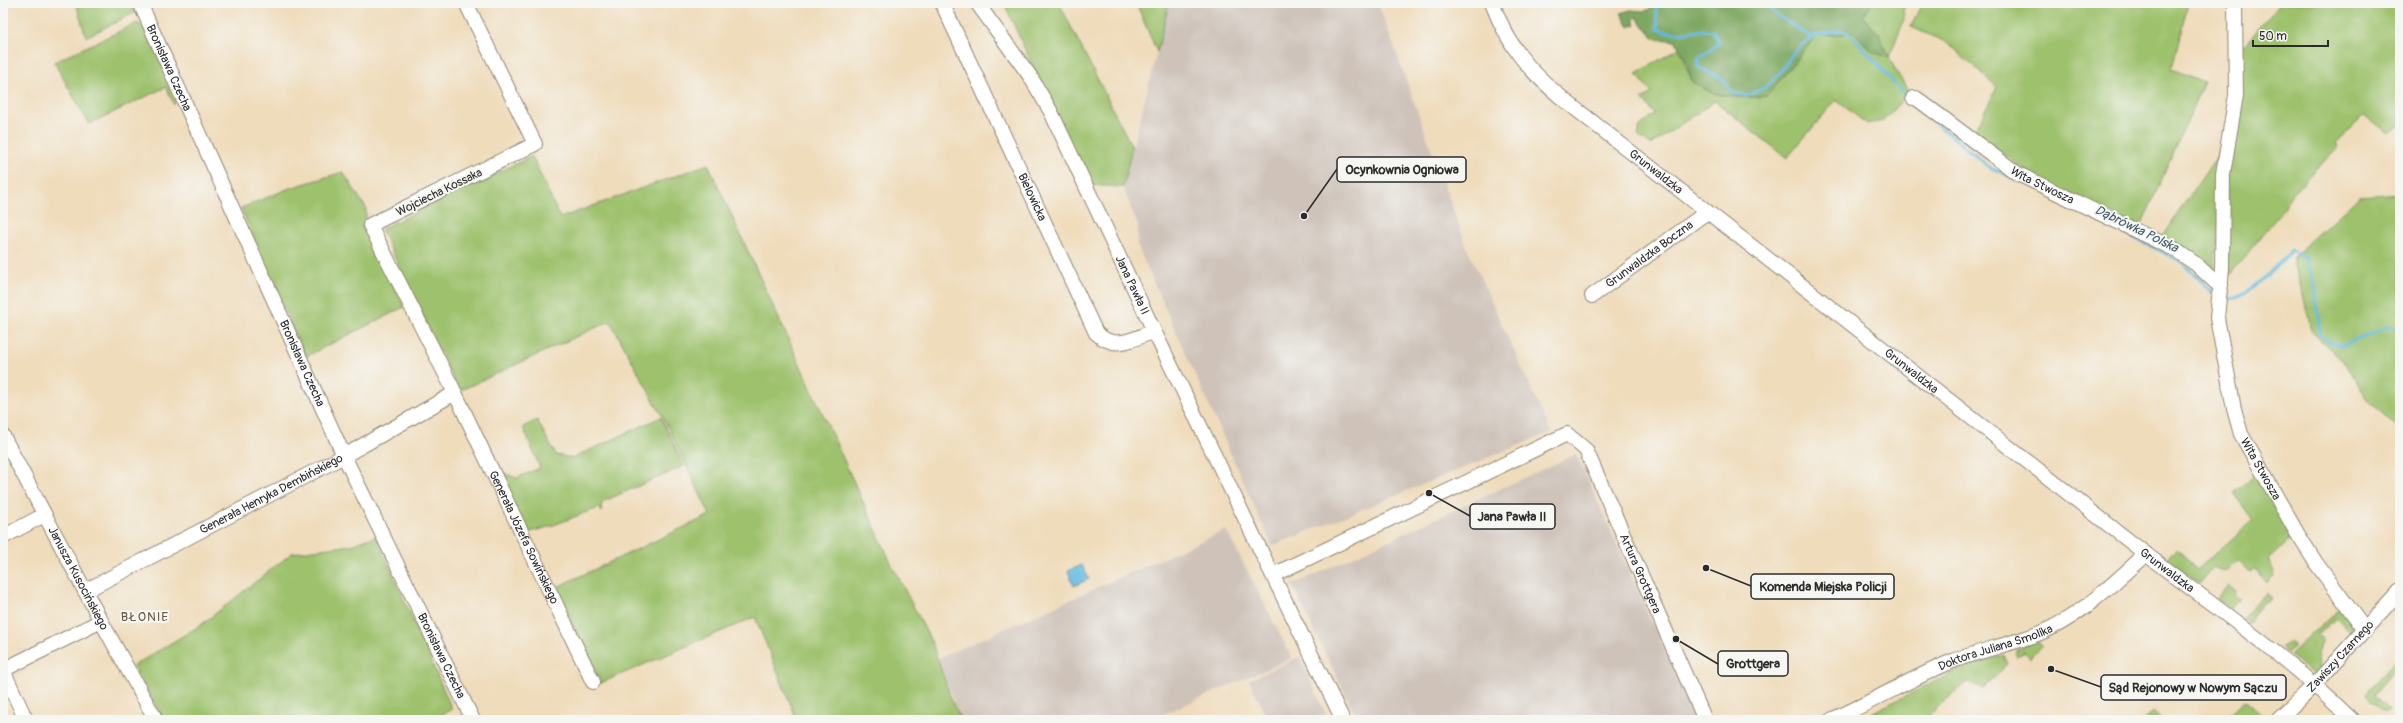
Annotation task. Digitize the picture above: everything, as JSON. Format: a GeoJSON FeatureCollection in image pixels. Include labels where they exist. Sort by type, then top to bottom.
{"type":"FeatureCollection","features":[{"type":"Feature","properties":{"kind":"street","name":"Bronisława Czecha"},"geometry":{"type":"LineString","coordinates":[[140,3],[344,456],[473,720]]}},
{"type":"Feature","properties":{"kind":"street","name":"Wojciecha Kossaka"},"geometry":{"type":"LineString","coordinates":[[455,393],[370,225],[535,144],[466,3]]}},
{"type":"Feature","properties":{"kind":"street","name":"Bielowicka"},"geometry":{"type":"LineString","coordinates":[[942,3],[1096,332],[1108,342],[1119,343],[1129,342],[1154,331]]}},
{"type":"Feature","properties":{"kind":"street","name":"Jana Pawła II"},"geometry":{"type":"LineString","coordinates":[[977,3],[1030,76],[1051,112],[1154,331],[1274,575],[1343,720]]}},
{"type":"Feature","properties":{"kind":"street","name":"Grunwaldzka"},"geometry":{"type":"LineString","coordinates":[[1492,3],[1504,33],[1518,54],[1537,76],[1707,212],[2315,684],[2352,720]]}},
{"type":"Feature","properties":{"kind":"street","name":"Wita Stwosza"},"geometry":{"type":"LineString","coordinates":[[2235,3],[2236,95],[2222,180],[2220,293],[2217,318],[2218,331],[2241,434],[2316,563],[2365,630]]}},
{"type":"Feature","properties":{"kind":"street","name":"Wita Stwosza"},"geometry":{"type":"LineString","coordinates":[[1913,98],[1916,98],[2018,174],[2174,249],[2196,264],[2215,282],[2220,293]]}},
{"type":"Feature","properties":{"kind":"street","name":"Grunwaldzka Boczna"},"geometry":{"type":"LineString","coordinates":[[1592,296],[1707,212]]}},
{"type":"Feature","properties":{"kind":"street","name":"Generała Henryka Dembińskiego"},"geometry":{"type":"LineString","coordinates":[[85,591],[344,456],[455,393]]}},
{"type":"Feature","properties":{"kind":"street","name":"Generała Józefa Sowińskiego"},"geometry":{"type":"LineString","coordinates":[[455,393],[593,682]]}},
{"type":"Feature","properties":{"kind":"street","name":"Artura Grottgera"},"geometry":{"type":"LineString","coordinates":[[1274,575],[1567,434],[1586,450],[1705,720]]}},
{"type":"Feature","properties":{"kind":"street","name":"Janusza Kusocińskiego"},"geometry":{"type":"LineString","coordinates":[[3,436],[101,622],[156,720]]}},
{"type":"Feature","properties":{"kind":"street"},"geometry":{"type":"LineString","coordinates":[[3,537],[44,515]]}},
{"type":"Feature","properties":{"kind":"street","name":"Doktora Juliana Smolika"},"geometry":{"type":"LineString","coordinates":[[1831,720],[1864,706],[1953,661],[2028,638],[2056,625],[2096,599],[2146,554]]}},
{"type":"Feature","properties":{"kind":"street","name":"Zawiszy Czarnego"},"geometry":{"type":"LineString","coordinates":[[2278,720],[2315,684],[2400,591]]}},
{"type":"Feature","properties":{"kind":"street"},"geometry":{"type":"LineString","coordinates":[[26,720],[3,670],[101,622]]}},
{"type":"Feature","properties":{"kind":"shaded area"},"geometry":{"type":"Polygon","coordinates":[[[1169,3],[1378,3],[1468,250],[1551,432],[1272,546],[1137,245],[1138,226],[1123,187],[1169,3]]]}},
{"type":"Feature","properties":{"kind":"shaded area"},"geometry":{"type":"Polygon","coordinates":[[[1576,454],[1696,720],[1358,720],[1292,585],[1576,454]]]}},
{"type":"Feature","properties":{"kind":"shaded area"},"geometry":{"type":"Polygon","coordinates":[[[1226,530],[1292,658],[1150,720],[961,720],[937,659],[1226,530]]]}},
{"type":"Feature","properties":{"kind":"shaded area"},"geometry":{"type":"Polygon","coordinates":[[[1299,657],[1329,720],[1268,720],[1249,680],[1299,657]]]}},
{"type":"Feature","properties":{"kind":"green space"},"geometry":{"type":"Polygon","coordinates":[[[76,3],[132,3],[136,12],[86,37],[76,3]]]}},
{"type":"Feature","properties":{"kind":"green space"},"geometry":{"type":"Polygon","coordinates":[[[1004,3],[1059,3],[1132,147],[1123,187],[1086,185],[1004,3]]]}},
{"type":"Feature","properties":{"kind":"green space"},"geometry":{"type":"Polygon","coordinates":[[[1136,3],[1169,3],[1157,52],[1136,3]]]}},
{"type":"Feature","properties":{"kind":"green space"},"geometry":{"type":"Polygon","coordinates":[[[1663,3],[1868,3],[1870,5],[1863,15],[1868,24],[1878,32],[1889,58],[1872,51],[1855,33],[1817,36],[1797,58],[1767,96],[1737,97],[1719,94],[1692,82],[1685,58],[1675,41],[1653,38],[1637,17],[1633,19],[1636,24],[1629,27],[1621,13],[1630,10],[1645,11],[1663,3]]]}},
{"type":"Feature","properties":{"kind":"green space"},"geometry":{"type":"Polygon","coordinates":[[[1868,3],[1907,3],[1903,10],[1904,19],[1889,58],[1909,93],[1883,121],[1867,124],[1836,100],[1787,158],[1715,101],[1651,145],[1638,136],[1640,126],[1655,114],[1642,99],[1652,93],[1636,74],[1679,48],[1692,78],[1700,86],[1720,95],[1732,97],[1767,96],[1797,58],[1817,36],[1855,33],[1872,51],[1889,57],[1878,32],[1868,24],[1863,15],[1870,6],[1868,3]]]}},
{"type":"Feature","properties":{"kind":"green space"},"geometry":{"type":"Polygon","coordinates":[[[1922,3],[2188,3],[2172,69],[2204,82],[2141,227],[2046,184],[1974,134],[1997,87],[1948,43],[1911,27],[1922,3]]]}},
{"type":"Feature","properties":{"kind":"green space"},"geometry":{"type":"Polygon","coordinates":[[[2281,3],[2400,3],[2400,125],[2388,133],[2365,115],[2336,143],[2338,147],[2292,194],[2282,211],[2229,276],[2227,178],[2239,51],[2281,3]]]}},
{"type":"Feature","properties":{"kind":"green space"},"geometry":{"type":"Polygon","coordinates":[[[137,23],[144,27],[177,95],[174,105],[166,87],[89,124],[54,62],[137,23]]]}},
{"type":"Feature","properties":{"kind":"green space"},"geometry":{"type":"Polygon","coordinates":[[[2225,144],[2214,271],[2195,256],[2161,238],[2225,144]]]}},
{"type":"Feature","properties":{"kind":"green space"},"geometry":{"type":"Polygon","coordinates":[[[532,156],[560,218],[708,164],[892,565],[932,643],[951,699],[961,720],[797,720],[755,617],[601,683],[555,588],[710,515],[666,423],[610,321],[459,391],[381,229],[532,156]]]}},
{"type":"Feature","properties":{"kind":"green space"},"geometry":{"type":"Polygon","coordinates":[[[343,172],[366,208],[366,221],[404,307],[305,357],[241,208],[290,188],[343,172]]]}},
{"type":"Feature","properties":{"kind":"green space"},"geometry":{"type":"Polygon","coordinates":[[[2400,194],[2400,430],[2368,400],[2346,364],[2312,332],[2293,257],[2359,197],[2400,194]]]}},
{"type":"Feature","properties":{"kind":"green space"},"geometry":{"type":"Polygon","coordinates":[[[661,417],[684,466],[602,502],[601,512],[599,508],[530,532],[520,525],[497,470],[516,478],[540,468],[523,427],[537,420],[556,455],[573,458],[661,417]]]}},
{"type":"Feature","properties":{"kind":"green space"},"geometry":{"type":"Polygon","coordinates":[[[2258,472],[2295,541],[2289,540],[2268,560],[2274,570],[2273,573],[2275,575],[2267,583],[2255,569],[2250,573],[2238,561],[2225,572],[2213,567],[2198,584],[2167,559],[2177,549],[2198,569],[2253,520],[2234,494],[2258,472]]]}},
{"type":"Feature","properties":{"kind":"green space"},"geometry":{"type":"Polygon","coordinates":[[[376,536],[452,709],[431,720],[164,720],[133,666],[201,625],[292,553],[351,545],[376,536]]]}},
{"type":"Feature","properties":{"kind":"green space"},"geometry":{"type":"Polygon","coordinates":[[[2228,585],[2235,591],[2234,595],[2240,599],[2230,609],[2217,599],[2228,585]]]}},
{"type":"Feature","properties":{"kind":"green space"},"geometry":{"type":"Polygon","coordinates":[[[2266,592],[2270,598],[2253,614],[2249,623],[2242,618],[2266,592]]]}},
{"type":"Feature","properties":{"kind":"green space"},"geometry":{"type":"Polygon","coordinates":[[[2342,606],[2350,619],[2352,630],[2350,633],[2336,618],[2318,635],[2322,639],[2317,654],[2321,670],[2315,677],[2290,655],[2342,606]]]}},
{"type":"Feature","properties":{"kind":"green space"},"geometry":{"type":"Polygon","coordinates":[[[2038,642],[2042,646],[2030,658],[2024,652],[2017,656],[2015,655],[2015,650],[2038,642]]]}},
{"type":"Feature","properties":{"kind":"green space"},"geometry":{"type":"Polygon","coordinates":[[[2289,642],[2295,646],[2287,653],[2280,648],[2289,642]]]}},
{"type":"Feature","properties":{"kind":"green space"},"geometry":{"type":"Polygon","coordinates":[[[2004,655],[2008,664],[1983,689],[1968,681],[1923,720],[1857,720],[1960,669],[2004,655]]]}},
{"type":"Feature","properties":{"kind":"green space"},"geometry":{"type":"Polygon","coordinates":[[[2400,656],[2400,663],[2373,695],[2389,709],[2387,712],[2382,711],[2365,694],[2400,656]]]}},
{"type":"Feature","properties":{"kind":"green space"},"geometry":{"type":"Polygon","coordinates":[[[2245,700],[2267,720],[2223,720],[2245,700]]]}},
{"type":"Feature","properties":{"kind":"green space"},"geometry":{"type":"Polygon","coordinates":[[[2153,712],[2162,720],[2145,720],[2153,712]]]}},
{"type":"Feature","properties":{"kind":"water"},"geometry":{"type":"Polygon","coordinates":[[[1082,565],[1089,579],[1074,586],[1068,571],[1082,565]]]}},
{"type":"Feature","properties":{"kind":"waterway","name":"Dąbrówka Polska"},"geometry":{"type":"LineString","coordinates":[[1652,3],[1656,7],[1658,29],[1672,33],[1698,30],[1713,31],[1719,43],[1699,58],[1697,67],[1720,77],[1734,93],[1747,96],[1766,87],[1779,74],[1794,52],[1811,37],[1841,30],[1852,35],[1906,97]]}},
{"type":"Feature","properties":{"kind":"waterway"},"geometry":{"type":"LineString","coordinates":[[1765,3],[1778,16],[1811,37]]}},
{"type":"Feature","properties":{"kind":"waterway","name":"Dąbrówka Polska"},"geometry":{"type":"LineString","coordinates":[[1916,107],[1987,165],[2014,179]]}},
{"type":"Feature","properties":{"kind":"waterway","name":"Dąbrówka Polska"},"geometry":{"type":"LineString","coordinates":[[2057,200],[2179,260],[2216,295]]}},
{"type":"Feature","properties":{"kind":"waterway","name":"Dąbrówka Polska"},"geometry":{"type":"LineString","coordinates":[[2222,298],[2230,299],[2249,290],[2278,265],[2291,250],[2305,257],[2315,285],[2320,334],[2329,342],[2343,346],[2387,327],[2400,327]]}},
{"type":"Feature","properties":{"kind":"place","name":"Ocynkownia Ogniowa"},"geometry":{"type":"Point","coordinates":[1304,216]}},
{"type":"Feature","properties":{"kind":"place","name":"Jana Pawła II"},"geometry":{"type":"Point","coordinates":[1429,493]}},
{"type":"Feature","properties":{"kind":"place","name":"Komenda Miejska Policji"},"geometry":{"type":"Point","coordinates":[1706,568]}},
{"type":"Feature","properties":{"kind":"place","name":"Grottgera"},"geometry":{"type":"Point","coordinates":[1676,639]}},
{"type":"Feature","properties":{"kind":"place","name":"Sąd Rejonowy w Nowym Sączu"},"geometry":{"type":"Point","coordinates":[2051,669]}},
{"type":"Feature","properties":{"kind":"district","name":"BŁONIE"},"geometry":{"type":"Point","coordinates":[145,616]}}]}
